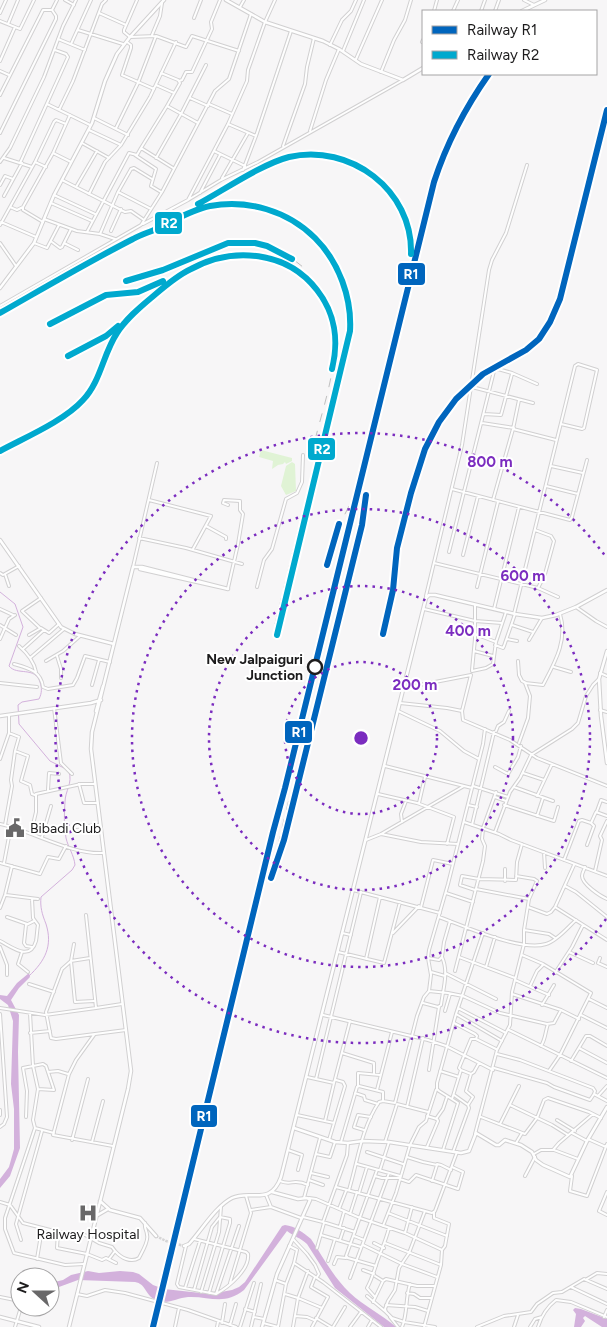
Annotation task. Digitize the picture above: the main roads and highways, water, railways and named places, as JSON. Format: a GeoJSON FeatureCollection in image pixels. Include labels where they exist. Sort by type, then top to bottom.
{"type":"FeatureCollection","features":[{"type":"Feature","properties":{"kind":"main road"},"geometry":{"type":"LineString","coordinates":[[226,0],[265,22],[314,38],[343,51],[361,64],[403,80],[422,69]]}},
{"type":"Feature","properties":{"kind":"main road"},"geometry":{"type":"LineString","coordinates":[[524,10],[543,0]]}},
{"type":"Feature","properties":{"kind":"main road"},"geometry":{"type":"LineString","coordinates":[[0,288],[34,243],[54,195],[91,125],[105,81],[117,54],[163,1]]}},
{"type":"Feature","properties":{"kind":"main road"},"geometry":{"type":"LineString","coordinates":[[0,540],[64,629],[80,636],[114,644]]}},
{"type":"Feature","properties":{"kind":"main road"},"geometry":{"type":"LineString","coordinates":[[97,713],[133,567],[226,589]]}},
{"type":"Feature","properties":{"kind":"main road"},"geometry":{"type":"LineString","coordinates":[[185,1246],[194,1239],[231,1198],[266,1195],[272,1192],[280,1181],[323,1015],[426,596],[435,595],[514,614],[542,618],[560,614],[607,590]]}},
{"type":"Feature","properties":{"kind":"main road"},"geometry":{"type":"LineString","coordinates":[[607,651],[599,679],[600,710],[606,740],[607,763]]}},
{"type":"Feature","properties":{"kind":"main road"},"geometry":{"type":"LineString","coordinates":[[0,716],[90,703],[100,699]]}},
{"type":"Feature","properties":{"kind":"main road"},"geometry":{"type":"LineString","coordinates":[[69,1327],[130,1080],[130,1062],[91,745],[100,699]]}},
{"type":"Feature","properties":{"kind":"main road"},"geometry":{"type":"LineString","coordinates":[[90,703],[97,708]]}},
{"type":"Feature","properties":{"kind":"main road"},"geometry":{"type":"LineString","coordinates":[[294,1128],[336,1142],[389,1142],[453,1152],[469,1151],[475,1134],[478,1134],[498,1145],[505,1140],[516,1143],[534,1155],[543,1165],[572,1176],[588,1140],[607,1107]]}},
{"type":"Feature","properties":{"kind":"main road"},"geometry":{"type":"LineString","coordinates":[[262,1327],[275,1280],[303,1217],[309,1198],[298,1199],[272,1192]]}},
{"type":"Feature","properties":{"kind":"main road"},"geometry":{"type":"LineString","coordinates":[[100,1201],[108,1209],[136,1216],[156,1236]]}},
{"type":"Feature","properties":{"kind":"main road"},"geometry":{"type":"LineString","coordinates":[[96,1216],[108,1209]]}},
{"type":"Feature","properties":{"kind":"main road"},"geometry":{"type":"LineString","coordinates":[[0,1317],[38,1327]]}},
{"type":"Feature","properties":{"kind":"waterway"},"geometry":{"type":"LineString","coordinates":[[0,592],[15,604],[23,627],[9,666],[12,669],[34,674],[38,677],[41,686],[39,699],[22,702],[18,705],[19,724],[50,761],[66,769]]}},
{"type":"Feature","properties":{"kind":"waterway"},"geometry":{"type":"LineString","coordinates":[[29,976],[43,959],[48,946],[49,939],[42,911],[41,897],[72,870],[75,865],[66,838],[64,811],[70,780],[69,772]]}},
{"type":"Feature","properties":{"kind":"tunnel"},"geometry":{"type":"LineString","coordinates":[[156,1236],[184,1246]]}},
{"type":"Feature","properties":{"kind":"railway"},"geometry":{"type":"LineString","coordinates":[[383,634],[393,590],[397,548],[425,449],[439,422],[456,399],[483,374],[526,350],[539,339],[550,322],[560,299],[607,110]]}},
{"type":"Feature","properties":{"kind":"railway"},"geometry":{"type":"LineString","coordinates":[[126,281],[163,270],[223,245],[233,243],[255,243],[273,248],[289,256],[308,271]]}},
{"type":"Feature","properties":{"kind":"railway"},"geometry":{"type":"LineString","coordinates":[[0,451],[55,422],[76,408],[90,393],[95,384],[108,349],[117,332],[133,313],[166,285],[189,269],[220,258],[237,256],[269,258],[284,264],[299,273],[317,290],[329,310],[334,331],[334,353],[326,399],[314,444]]}},
{"type":"Feature","properties":{"kind":"railway"},"geometry":{"type":"LineString","coordinates":[[50,324],[106,295],[138,292],[167,279]]}},
{"type":"Feature","properties":{"kind":"railway"},"geometry":{"type":"LineString","coordinates":[[68,356],[106,336],[118,326]]}},
{"type":"Feature","properties":{"kind":"railway"},"geometry":{"type":"LineString","coordinates":[[278,813],[369,445]]}},
{"type":"Feature","properties":{"kind":"railway"},"geometry":{"type":"LineString","coordinates":[[275,624],[300,522],[309,502]]}},
{"type":"Feature","properties":{"kind":"railway"},"geometry":{"type":"LineString","coordinates":[[327,565],[338,528],[351,502]]}},
{"type":"Feature","properties":{"kind":"railway"},"geometry":{"type":"LineString","coordinates":[[278,845],[290,795]]}},
{"type":"Feature","properties":{"kind":"railway"},"geometry":{"type":"LineString","coordinates":[[207,1099],[224,1051]]}},
{"type":"Feature","properties":{"kind":"rail line","name":"R1"},"geometry":{"type":"LineString","coordinates":[[153,1327],[434,182],[457,126],[488,75]]}},
{"type":"Feature","properties":{"kind":"rail line","name":"R1"},"geometry":{"type":"LineString","coordinates":[[383,634],[393,590],[397,548],[425,449],[439,422],[456,399],[483,374],[526,350],[539,339],[550,322],[560,299],[607,110]]}},
{"type":"Feature","properties":{"kind":"rail line","name":"R2"},"geometry":{"type":"LineString","coordinates":[[198,204],[278,160],[312,155],[334,157],[355,165],[374,176],[389,191],[401,210],[409,231],[411,254]]}},
{"type":"Feature","properties":{"kind":"rail line","name":"R2"},"geometry":{"type":"LineString","coordinates":[[0,313],[136,238],[188,213],[210,206],[239,204],[267,209],[293,221],[315,238],[331,258],[342,281],[349,306],[350,331],[277,635]]}},
{"type":"Feature","properties":{"kind":"rail line","name":"R2"},"geometry":{"type":"LineString","coordinates":[[126,281],[163,270],[228,243],[255,243],[267,246],[292,259]]}},
{"type":"Feature","properties":{"kind":"rail line","name":"R2"},"geometry":{"type":"LineString","coordinates":[[0,451],[55,422],[83,400],[94,384],[117,333],[142,306],[170,282],[186,272],[207,262],[224,257],[241,255],[275,260],[291,267],[305,277],[323,299],[332,318],[335,338],[332,369]]}},
{"type":"Feature","properties":{"kind":"rail line","name":"R2"},"geometry":{"type":"LineString","coordinates":[[50,324],[106,295],[138,292],[163,281]]}},
{"type":"Feature","properties":{"kind":"rail line","name":"R2"},"geometry":{"type":"LineString","coordinates":[[68,356],[106,336],[118,326]]}},
{"type":"Feature","properties":{"kind":"rail line","name":"R1"},"geometry":{"type":"LineString","coordinates":[[271,878],[284,840],[362,525],[366,495]]}},
{"type":"Feature","properties":{"kind":"rail line","name":"R1"},"geometry":{"type":"LineString","coordinates":[[327,565],[339,524]]}},
{"type":"Feature","properties":{"kind":"place","name":"New Jalpaiguri Junction"},"geometry":{"type":"Point","coordinates":[315,667]}},
{"type":"Feature","properties":{"kind":"place","name":"Bibadi Club"},"geometry":{"type":"Point","coordinates":[15,828]}},
{"type":"Feature","properties":{"kind":"place","name":"Railway Hospital"},"geometry":{"type":"Point","coordinates":[88,1213]}}]}
